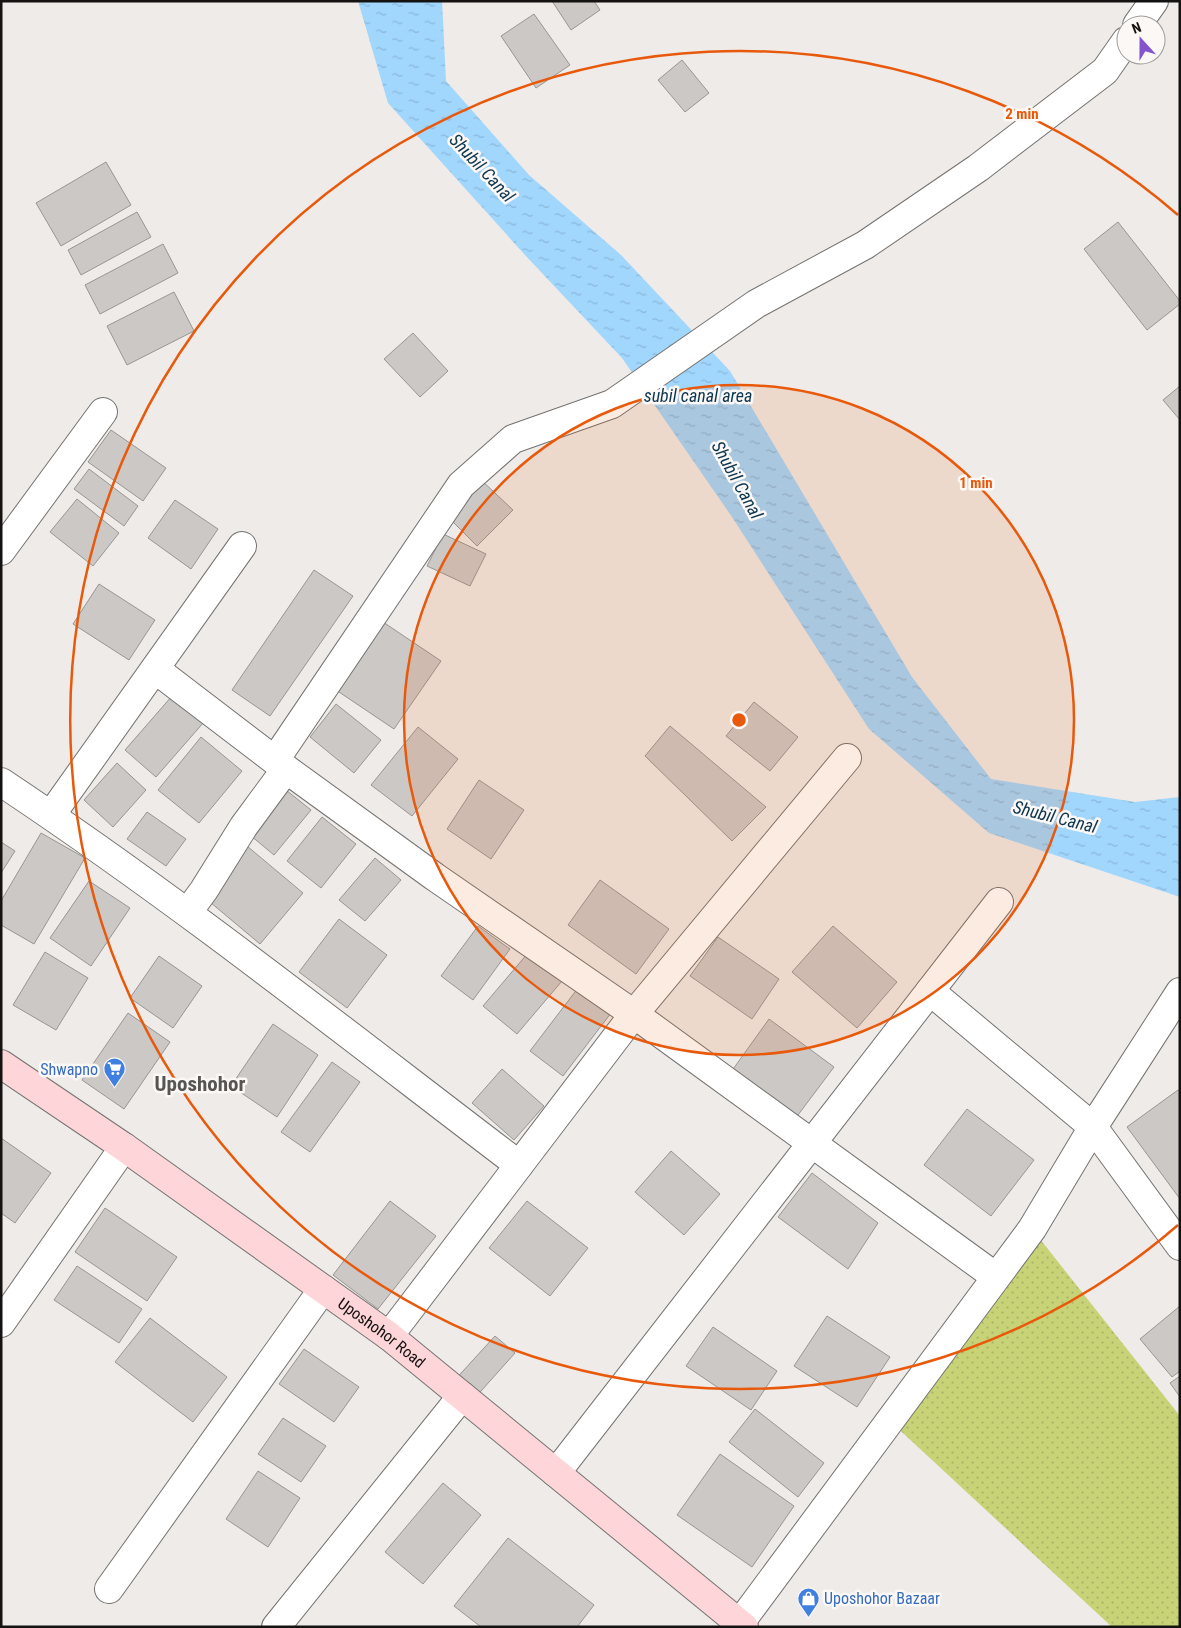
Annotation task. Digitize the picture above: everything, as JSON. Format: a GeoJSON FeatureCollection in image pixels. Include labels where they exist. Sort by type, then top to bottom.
{"type":"FeatureCollection","features":[{"type":"Feature","properties":{"kind":"main road","name":"Uposhohor Road"},"geometry":{"type":"LineString","coordinates":[[1,1064],[124,1147],[389,1336],[740,1626]]}},
{"type":"Feature","properties":{"kind":"street"},"geometry":{"type":"LineString","coordinates":[[1144,15],[1154,1]]}},
{"type":"Feature","properties":{"kind":"street"},"geometry":{"type":"LineString","coordinates":[[188,912],[244,826],[280,764],[460,485],[513,439],[612,404],[756,304],[865,245],[978,168],[1105,71],[1116,55]]}},
{"type":"Feature","properties":{"kind":"street"},"geometry":{"type":"LineString","coordinates":[[1,551],[103,412]]}},
{"type":"Feature","properties":{"kind":"street"},"geometry":{"type":"LineString","coordinates":[[51,815],[242,546]]}},
{"type":"Feature","properties":{"kind":"street"},"geometry":{"type":"LineString","coordinates":[[155,669],[280,764],[435,877],[634,1014],[996,1277]]}},
{"type":"Feature","properties":{"kind":"street"},"geometry":{"type":"LineString","coordinates":[[389,1336],[634,1014],[847,758]]}},
{"type":"Feature","properties":{"kind":"street"},"geometry":{"type":"LineString","coordinates":[[1,782],[188,912],[519,1165]]}},
{"type":"Feature","properties":{"kind":"street"},"geometry":{"type":"LineString","coordinates":[[556,1473],[999,902]]}},
{"type":"Feature","properties":{"kind":"street"},"geometry":{"type":"LineString","coordinates":[[930,991],[1092,1127],[1180,1246]]}},
{"type":"Feature","properties":{"kind":"street"},"geometry":{"type":"LineString","coordinates":[[740,1626],[1032,1229],[1092,1127],[1180,992]]}},
{"type":"Feature","properties":{"kind":"street"},"geometry":{"type":"LineString","coordinates":[[1,1322],[124,1147]]}},
{"type":"Feature","properties":{"kind":"street"},"geometry":{"type":"LineString","coordinates":[[109,1590],[323,1289]]}},
{"type":"Feature","properties":{"kind":"street"},"geometry":{"type":"LineString","coordinates":[[276,1627],[462,1396]]}},
{"type":"Feature","properties":{"kind":"green space"},"geometry":{"type":"Polygon","coordinates":[[[1032,1229],[1180,1416],[1180,1627],[1112,1627],[890,1421],[1032,1229]]]}},
{"type":"Feature","properties":{"kind":"water","name":"subil canal area"},"geometry":{"type":"Polygon","coordinates":[[[358,1],[442,1],[446,81],[529,175],[621,255],[730,371],[912,677],[991,779],[1135,802],[1180,797],[1180,897],[989,833],[869,729],[732,517],[622,358],[525,255],[388,103],[358,1]]]}},
{"type":"Feature","properties":{"kind":"building"},"geometry":{"type":"Polygon","coordinates":[[[552,1],[594,1],[600,10],[571,30],[552,1]]]}},
{"type":"Feature","properties":{"kind":"building"},"geometry":{"type":"Polygon","coordinates":[[[534,14],[570,65],[536,88],[501,36],[534,14]]]}},
{"type":"Feature","properties":{"kind":"building"},"geometry":{"type":"Polygon","coordinates":[[[682,60],[709,93],[685,112],[658,80],[682,60]]]}},
{"type":"Feature","properties":{"kind":"building"},"geometry":{"type":"Polygon","coordinates":[[[106,162],[131,205],[61,246],[36,203],[106,162]]]}},
{"type":"Feature","properties":{"kind":"building"},"geometry":{"type":"Polygon","coordinates":[[[137,212],[151,237],[81,275],[68,250],[137,212]]]}},
{"type":"Feature","properties":{"kind":"building"},"geometry":{"type":"Polygon","coordinates":[[[1118,222],[1180,301],[1180,304],[1147,330],[1084,249],[1118,222]]]}},
{"type":"Feature","properties":{"kind":"building"},"geometry":{"type":"Polygon","coordinates":[[[163,244],[178,273],[100,314],[85,285],[163,244]]]}},
{"type":"Feature","properties":{"kind":"building"},"geometry":{"type":"Polygon","coordinates":[[[174,292],[194,331],[127,365],[107,326],[174,292]]]}},
{"type":"Feature","properties":{"kind":"building"},"geometry":{"type":"Polygon","coordinates":[[[413,333],[448,371],[420,397],[384,359],[413,333]]]}},
{"type":"Feature","properties":{"kind":"building"},"geometry":{"type":"Polygon","coordinates":[[[1180,386],[1180,420],[1163,400],[1180,386]]]}},
{"type":"Feature","properties":{"kind":"building"},"geometry":{"type":"Polygon","coordinates":[[[111,430],[166,468],[143,501],[88,462],[111,430]]]}},
{"type":"Feature","properties":{"kind":"building"},"geometry":{"type":"Polygon","coordinates":[[[89,469],[138,506],[124,526],[74,489],[89,469]]]}},
{"type":"Feature","properties":{"kind":"building"},"geometry":{"type":"Polygon","coordinates":[[[479,478],[513,510],[477,546],[444,513],[479,478]]]}},
{"type":"Feature","properties":{"kind":"building"},"geometry":{"type":"Polygon","coordinates":[[[77,499],[119,533],[93,566],[50,532],[77,499]]]}},
{"type":"Feature","properties":{"kind":"building"},"geometry":{"type":"Polygon","coordinates":[[[175,500],[218,529],[191,569],[148,538],[175,500]]]}},
{"type":"Feature","properties":{"kind":"building"},"geometry":{"type":"Polygon","coordinates":[[[443,534],[486,554],[470,586],[427,566],[443,534]]]}},
{"type":"Feature","properties":{"kind":"building"},"geometry":{"type":"Polygon","coordinates":[[[314,570],[353,596],[270,716],[232,690],[314,570]]]}},
{"type":"Feature","properties":{"kind":"building"},"geometry":{"type":"Polygon","coordinates":[[[99,584],[155,620],[129,660],[73,624],[99,584]]]}},
{"type":"Feature","properties":{"kind":"building"},"geometry":{"type":"Polygon","coordinates":[[[383,622],[441,661],[394,729],[336,690],[383,622]]]}},
{"type":"Feature","properties":{"kind":"building"},"geometry":{"type":"Polygon","coordinates":[[[172,696],[204,722],[156,777],[125,750],[172,696]]]}},
{"type":"Feature","properties":{"kind":"building"},"geometry":{"type":"Polygon","coordinates":[[[754,702],[798,737],[770,771],[726,736],[754,702]]]}},
{"type":"Feature","properties":{"kind":"building"},"geometry":{"type":"Polygon","coordinates":[[[336,704],[381,740],[354,773],[310,737],[336,704]]]}},
{"type":"Feature","properties":{"kind":"building"},"geometry":{"type":"Polygon","coordinates":[[[670,726],[766,807],[732,841],[645,756],[670,726]]]}},
{"type":"Feature","properties":{"kind":"building"},"geometry":{"type":"Polygon","coordinates":[[[418,727],[458,759],[412,816],[371,785],[418,727]]]}},
{"type":"Feature","properties":{"kind":"building"},"geometry":{"type":"Polygon","coordinates":[[[201,737],[242,771],[199,823],[158,790],[201,737]]]}},
{"type":"Feature","properties":{"kind":"building"},"geometry":{"type":"Polygon","coordinates":[[[117,763],[146,790],[113,827],[84,800],[117,763]]]}},
{"type":"Feature","properties":{"kind":"building"},"geometry":{"type":"Polygon","coordinates":[[[479,780],[524,810],[491,859],[447,829],[479,780]]]}},
{"type":"Feature","properties":{"kind":"building"},"geometry":{"type":"Polygon","coordinates":[[[281,786],[311,810],[274,855],[244,830],[281,786]]]}},
{"type":"Feature","properties":{"kind":"building"},"geometry":{"type":"Polygon","coordinates":[[[147,812],[186,839],[166,866],[127,839],[147,812]]]}},
{"type":"Feature","properties":{"kind":"building"},"geometry":{"type":"Polygon","coordinates":[[[322,817],[356,844],[321,888],[287,861],[322,817]]]}},
{"type":"Feature","properties":{"kind":"building"},"geometry":{"type":"Polygon","coordinates":[[[41,833],[85,858],[34,944],[1,925],[1,901],[41,833]]]}},
{"type":"Feature","properties":{"kind":"building"},"geometry":{"type":"Polygon","coordinates":[[[1,842],[15,851],[1,873],[1,842]]]}},
{"type":"Feature","properties":{"kind":"building"},"geometry":{"type":"Polygon","coordinates":[[[247,846],[303,893],[260,944],[204,897],[247,846]]]}},
{"type":"Feature","properties":{"kind":"building"},"geometry":{"type":"Polygon","coordinates":[[[375,858],[401,880],[365,921],[339,900],[375,858]]]}},
{"type":"Feature","properties":{"kind":"building"},"geometry":{"type":"Polygon","coordinates":[[[600,880],[669,929],[636,974],[568,925],[600,880]]]}},
{"type":"Feature","properties":{"kind":"building"},"geometry":{"type":"Polygon","coordinates":[[[89,881],[130,908],[91,966],[50,938],[89,881]]]}},
{"type":"Feature","properties":{"kind":"building"},"geometry":{"type":"Polygon","coordinates":[[[339,919],[387,955],[347,1008],[299,972],[339,919]]]}},
{"type":"Feature","properties":{"kind":"building"},"geometry":{"type":"Polygon","coordinates":[[[478,926],[510,949],[473,1000],[441,976],[478,926]]]}},
{"type":"Feature","properties":{"kind":"building"},"geometry":{"type":"Polygon","coordinates":[[[833,926],[897,982],[857,1028],[792,972],[833,926]]]}},
{"type":"Feature","properties":{"kind":"building"},"geometry":{"type":"Polygon","coordinates":[[[718,937],[779,979],[752,1019],[690,976],[718,937]]]}},
{"type":"Feature","properties":{"kind":"building"},"geometry":{"type":"Polygon","coordinates":[[[45,952],[88,978],[56,1030],[13,1005],[45,952]]]}},
{"type":"Feature","properties":{"kind":"building"},"geometry":{"type":"Polygon","coordinates":[[[528,953],[562,981],[517,1034],[483,1006],[528,953]]]}},
{"type":"Feature","properties":{"kind":"building"},"geometry":{"type":"Polygon","coordinates":[[[159,956],[202,986],[173,1028],[130,998],[159,956]]]}},
{"type":"Feature","properties":{"kind":"building"},"geometry":{"type":"Polygon","coordinates":[[[578,988],[611,1013],[563,1076],[530,1051],[578,988]]]}},
{"type":"Feature","properties":{"kind":"building"},"geometry":{"type":"Polygon","coordinates":[[[128,1013],[170,1042],[124,1109],[82,1080],[128,1013]]]}},
{"type":"Feature","properties":{"kind":"building"},"geometry":{"type":"Polygon","coordinates":[[[769,1019],[834,1067],[795,1119],[731,1072],[769,1019]]]}},
{"type":"Feature","properties":{"kind":"building"},"geometry":{"type":"Polygon","coordinates":[[[273,1024],[318,1055],[277,1117],[231,1086],[273,1024]]]}},
{"type":"Feature","properties":{"kind":"building"},"geometry":{"type":"Polygon","coordinates":[[[332,1062],[360,1082],[310,1152],[281,1132],[332,1062]]]}},
{"type":"Feature","properties":{"kind":"building"},"geometry":{"type":"Polygon","coordinates":[[[502,1069],[544,1106],[514,1140],[472,1103],[502,1069]]]}},
{"type":"Feature","properties":{"kind":"building"},"geometry":{"type":"Polygon","coordinates":[[[1178,1090],[1180,1092],[1180,1199],[1127,1127],[1178,1090]]]}},
{"type":"Feature","properties":{"kind":"building"},"geometry":{"type":"Polygon","coordinates":[[[967,1109],[1034,1160],[991,1216],[924,1165],[967,1109]]]}},
{"type":"Feature","properties":{"kind":"building"},"geometry":{"type":"Polygon","coordinates":[[[1,1138],[51,1173],[15,1223],[1,1213],[1,1138]]]}},
{"type":"Feature","properties":{"kind":"building"},"geometry":{"type":"Polygon","coordinates":[[[671,1151],[720,1194],[684,1235],[635,1192],[671,1151]]]}},
{"type":"Feature","properties":{"kind":"building"},"geometry":{"type":"Polygon","coordinates":[[[812,1173],[878,1223],[848,1269],[778,1217],[812,1173]]]}},
{"type":"Feature","properties":{"kind":"building"},"geometry":{"type":"Polygon","coordinates":[[[390,1201],[436,1236],[378,1309],[333,1275],[390,1201]]]}},
{"type":"Feature","properties":{"kind":"building"},"geometry":{"type":"Polygon","coordinates":[[[527,1201],[588,1248],[550,1296],[489,1248],[527,1201]]]}},
{"type":"Feature","properties":{"kind":"building"},"geometry":{"type":"Polygon","coordinates":[[[105,1208],[177,1257],[147,1301],[75,1252],[105,1208]]]}},
{"type":"Feature","properties":{"kind":"building"},"geometry":{"type":"Polygon","coordinates":[[[77,1266],[142,1309],[119,1343],[54,1300],[77,1266]]]}},
{"type":"Feature","properties":{"kind":"building"},"geometry":{"type":"Polygon","coordinates":[[[1180,1306],[1180,1371],[1172,1377],[1140,1339],[1180,1306]]]}},
{"type":"Feature","properties":{"kind":"building"},"geometry":{"type":"Polygon","coordinates":[[[827,1316],[890,1357],[857,1407],[794,1366],[827,1316]]]}},
{"type":"Feature","properties":{"kind":"building"},"geometry":{"type":"Polygon","coordinates":[[[150,1318],[227,1377],[193,1422],[115,1362],[150,1318]]]}},
{"type":"Feature","properties":{"kind":"building"},"geometry":{"type":"Polygon","coordinates":[[[713,1327],[777,1371],[751,1410],[686,1366],[713,1327]]]}},
{"type":"Feature","properties":{"kind":"building"},"geometry":{"type":"Polygon","coordinates":[[[495,1336],[515,1353],[473,1400],[453,1382],[495,1336]]]}},
{"type":"Feature","properties":{"kind":"building"},"geometry":{"type":"Polygon","coordinates":[[[304,1349],[359,1387],[334,1422],[279,1384],[304,1349]]]}},
{"type":"Feature","properties":{"kind":"building"},"geometry":{"type":"Polygon","coordinates":[[[1180,1376],[1180,1397],[1170,1383],[1180,1376]]]}},
{"type":"Feature","properties":{"kind":"building"},"geometry":{"type":"Polygon","coordinates":[[[755,1409],[824,1463],[798,1497],[729,1442],[755,1409]]]}},
{"type":"Feature","properties":{"kind":"building"},"geometry":{"type":"Polygon","coordinates":[[[283,1418],[326,1446],[301,1482],[258,1454],[283,1418]]]}},
{"type":"Feature","properties":{"kind":"building"},"geometry":{"type":"Polygon","coordinates":[[[720,1454],[794,1506],[752,1567],[677,1515],[720,1454]]]}},
{"type":"Feature","properties":{"kind":"building"},"geometry":{"type":"Polygon","coordinates":[[[258,1471],[300,1498],[268,1547],[226,1519],[258,1471]]]}},
{"type":"Feature","properties":{"kind":"building"},"geometry":{"type":"Polygon","coordinates":[[[443,1483],[481,1515],[423,1584],[385,1552],[443,1483]]]}},
{"type":"Feature","properties":{"kind":"building"},"geometry":{"type":"Polygon","coordinates":[[[508,1538],[594,1605],[577,1627],[481,1627],[454,1606],[508,1538]]]}},
{"type":"Feature","properties":{"kind":"place","name":"Shwapno"},"geometry":{"type":"Point","coordinates":[114,1088]}},
{"type":"Feature","properties":{"kind":"place","name":"Uposhohor Bazaar"},"geometry":{"type":"Point","coordinates":[808,1617]}},
{"type":"Feature","properties":{"kind":"district","name":"Uposhohor"},"geometry":{"type":"Point","coordinates":[200,1084]}},
{"type":"Feature","properties":{"kind":"water label","name":"Shubil Canal"},"geometry":{"type":"Point","coordinates":[482,168]}},
{"type":"Feature","properties":{"kind":"water label","name":"Shubil Canal"},"geometry":{"type":"Point","coordinates":[737,480]}},
{"type":"Feature","properties":{"kind":"water label","name":"Shubil Canal"},"geometry":{"type":"Point","coordinates":[1055,817]}}]}
